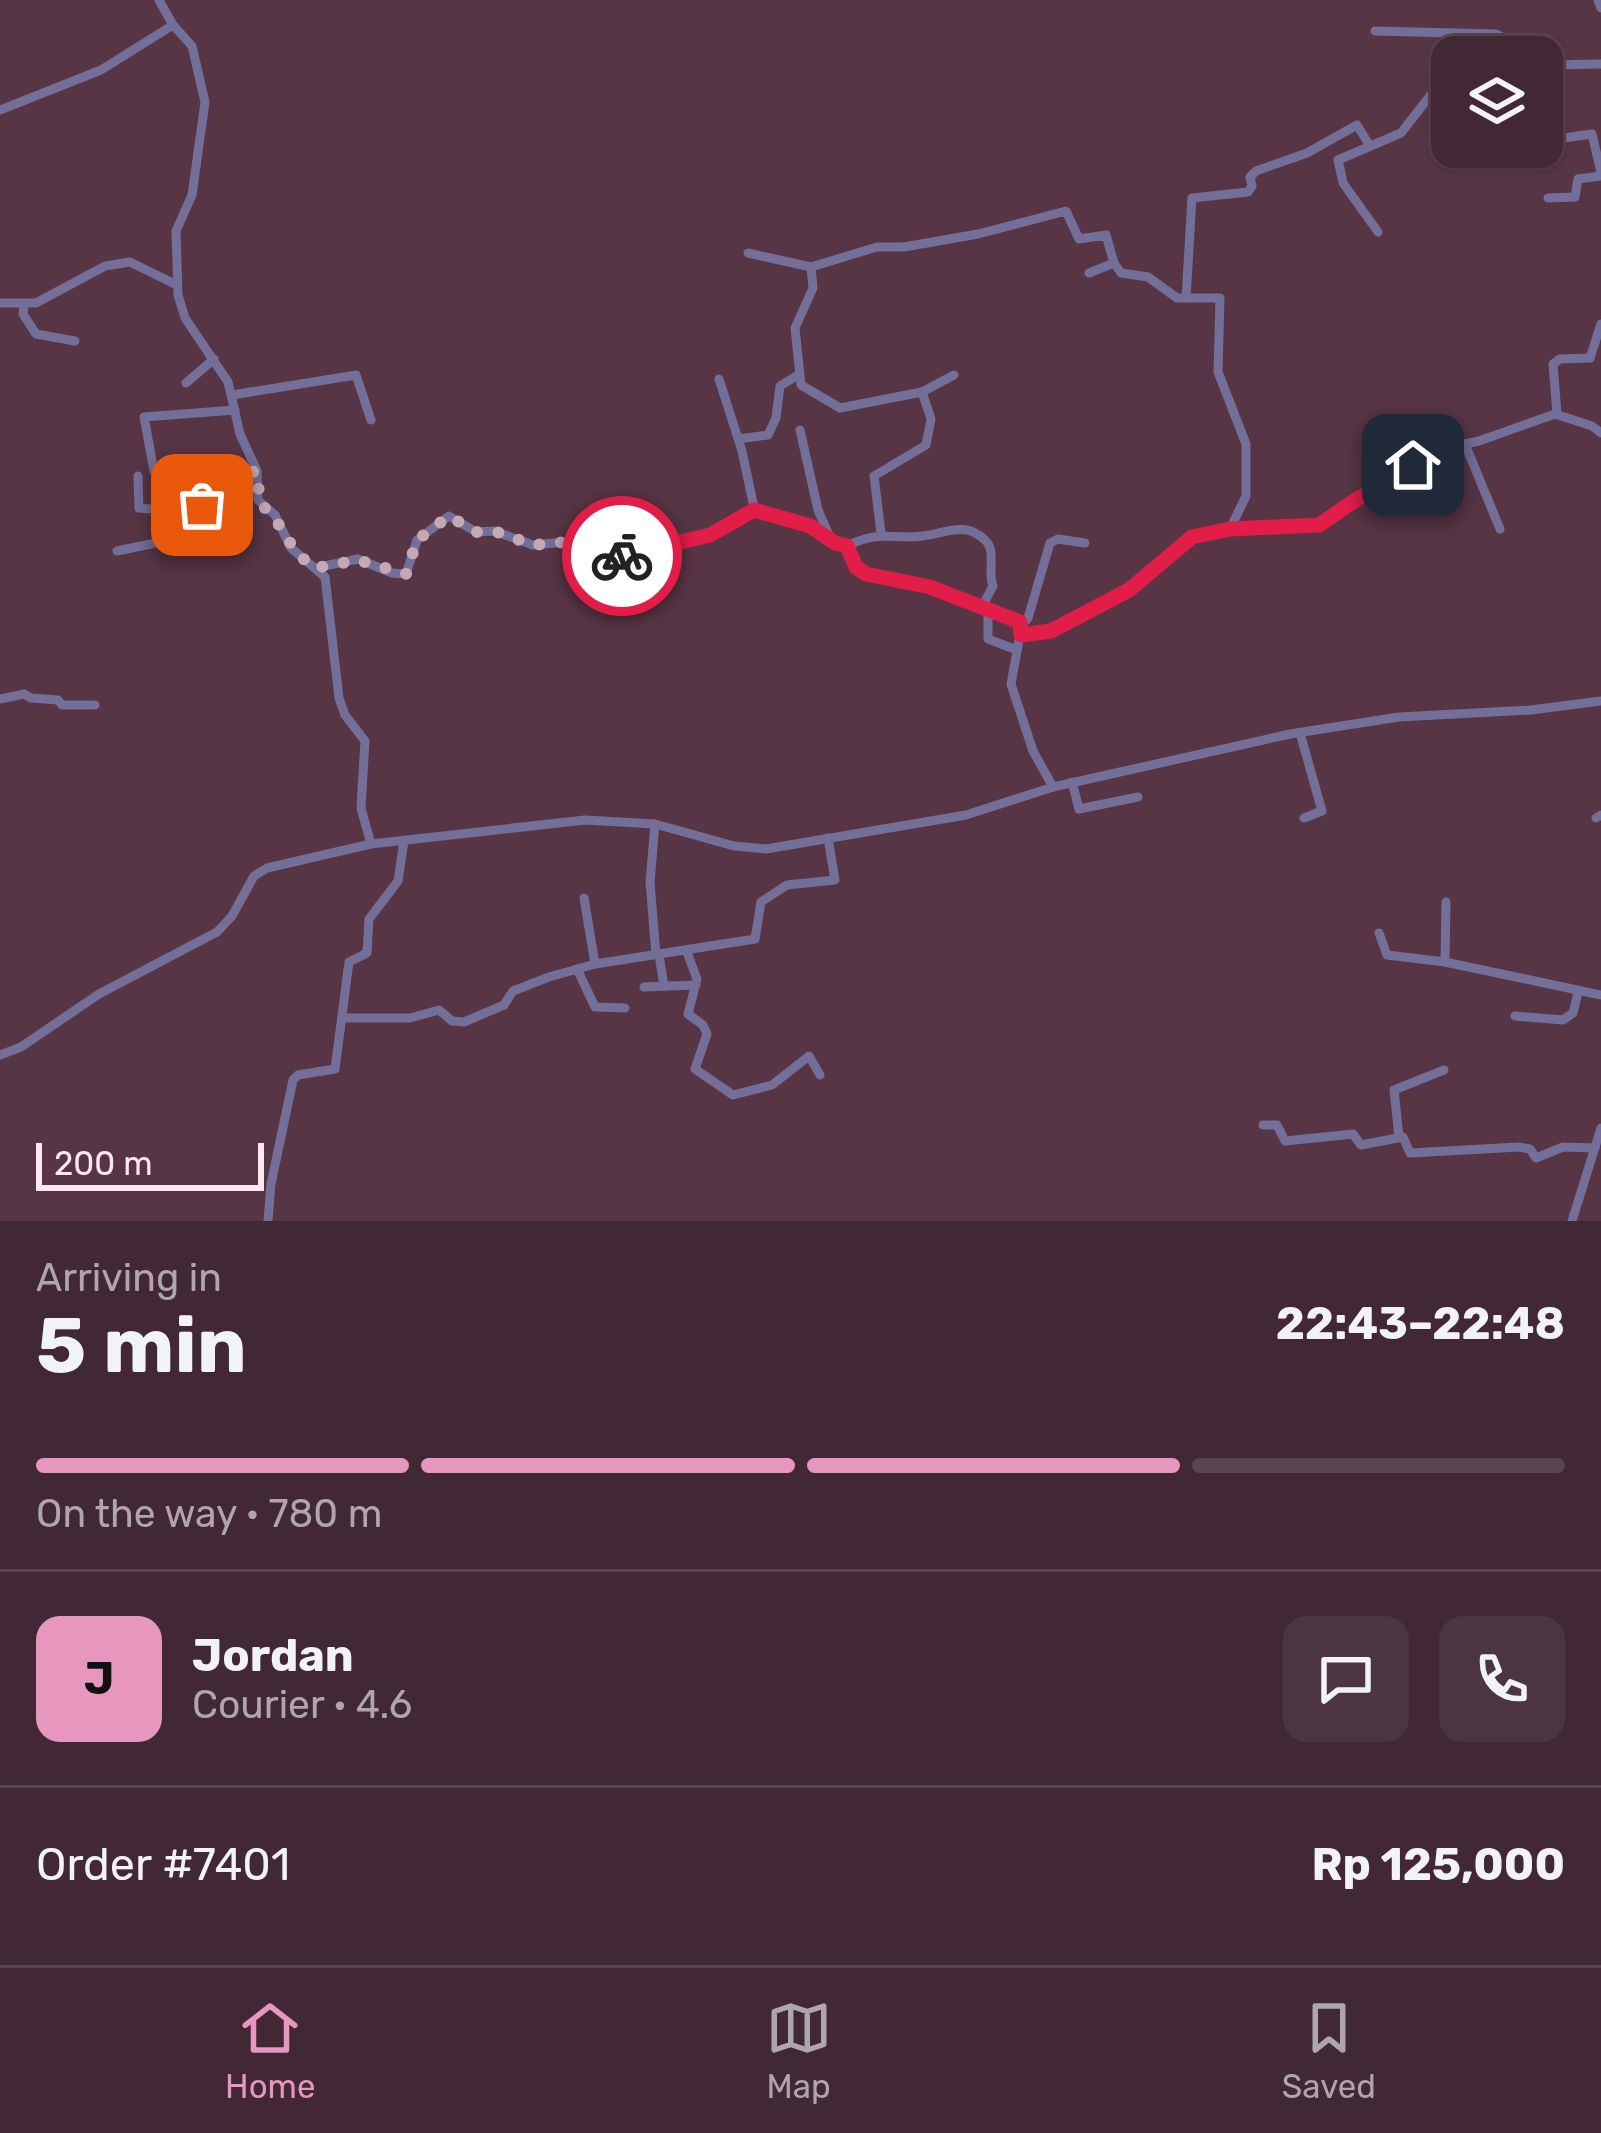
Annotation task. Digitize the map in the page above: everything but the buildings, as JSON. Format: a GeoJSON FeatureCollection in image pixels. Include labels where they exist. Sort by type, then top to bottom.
{"type":"FeatureCollection","features":[{"type":"Feature","properties":{"kind":"street"},"geometry":{"type":"LineString","coordinates":[[159,0],[173,25],[193,46],[205,102],[192,195],[176,231],[177,285],[184,318],[214,359],[232,395],[240,434],[257,471],[260,504],[275,514],[291,548],[325,577],[341,706],[365,740],[361,798],[371,844]]}},
{"type":"Feature","properties":{"kind":"street"},"geometry":{"type":"LineString","coordinates":[[0,110],[101,70],[173,25]]}},
{"type":"Feature","properties":{"kind":"street"},"geometry":{"type":"LineString","coordinates":[[1375,31],[1500,36]]}},
{"type":"Feature","properties":{"kind":"street"},"geometry":{"type":"LineString","coordinates":[[1563,65],[1601,64]]}},
{"type":"Feature","properties":{"kind":"street"},"geometry":{"type":"LineString","coordinates":[[1378,232],[1343,183],[1338,161],[1400,133],[1431,94]]}},
{"type":"Feature","properties":{"kind":"street"},"geometry":{"type":"LineString","coordinates":[[1186,298],[1192,198],[1248,192],[1256,171],[1307,153],[1357,125],[1370,146]]}},
{"type":"Feature","properties":{"kind":"street"},"geometry":{"type":"LineString","coordinates":[[1548,198],[1575,197],[1579,179],[1601,174],[1592,134],[1563,138]]}},
{"type":"Feature","properties":{"kind":"street"},"geometry":{"type":"LineString","coordinates":[[748,253],[811,267],[878,247],[978,234],[1066,211],[1080,239],[1106,235],[1121,273],[1148,277],[1168,294],[1221,299],[1218,372],[1246,449],[1246,496],[1230,529]]}},
{"type":"Feature","properties":{"kind":"street"},"geometry":{"type":"LineString","coordinates":[[0,303],[24,306],[105,266],[130,262],[177,285]]}},
{"type":"Feature","properties":{"kind":"street"},"geometry":{"type":"LineString","coordinates":[[1089,273],[1114,263]]}},
{"type":"Feature","properties":{"kind":"street"},"geometry":{"type":"LineString","coordinates":[[811,267],[813,288],[795,328],[803,388],[840,408],[922,392],[954,375]]}},
{"type":"Feature","properties":{"kind":"street"},"geometry":{"type":"LineString","coordinates":[[24,306],[22,314],[36,334],[76,341]]}},
{"type":"Feature","properties":{"kind":"street"},"geometry":{"type":"LineString","coordinates":[[1557,414],[1553,364],[1561,358],[1590,358],[1601,324]]}},
{"type":"Feature","properties":{"kind":"street"},"geometry":{"type":"LineString","coordinates":[[186,383],[214,359]]}},
{"type":"Feature","properties":{"kind":"street"},"geometry":{"type":"LineString","coordinates":[[232,395],[356,375],[371,420]]}},
{"type":"Feature","properties":{"kind":"street"},"geometry":{"type":"LineString","coordinates":[[738,439],[768,435],[776,418],[779,389],[798,376]]}},
{"type":"Feature","properties":{"kind":"street"},"geometry":{"type":"LineString","coordinates":[[719,379],[754,510]]}},
{"type":"Feature","properties":{"kind":"street"},"geometry":{"type":"LineString","coordinates":[[881,533],[874,476],[926,445],[931,419],[922,392]]}},
{"type":"Feature","properties":{"kind":"street"},"geometry":{"type":"LineString","coordinates":[[154,471],[144,417],[235,410]]}},
{"type":"Feature","properties":{"kind":"street"},"geometry":{"type":"LineString","coordinates":[[847,546],[856,567],[866,574],[930,587],[985,607],[1022,630],[1044,634],[1129,590],[1192,537],[1230,529],[1324,524],[1357,499],[1406,474],[1426,452],[1557,414],[1601,433]]}},
{"type":"Feature","properties":{"kind":"street"},"geometry":{"type":"LineString","coordinates":[[800,430],[818,510],[832,542]]}},
{"type":"Feature","properties":{"kind":"street"},"geometry":{"type":"LineString","coordinates":[[1465,444],[1500,529]]}},
{"type":"Feature","properties":{"kind":"street"},"geometry":{"type":"LineString","coordinates":[[138,476],[139,508],[185,512],[201,507],[227,476],[257,471]]}},
{"type":"Feature","properties":{"kind":"street"},"geometry":{"type":"LineString","coordinates":[[315,568],[358,560],[406,574],[417,540],[449,516],[476,532],[494,531],[533,545],[597,539],[623,556],[710,535],[754,510],[810,526],[832,542],[847,546],[881,533],[922,536],[957,527],[984,539],[991,553],[993,586],[985,607],[988,639],[1017,650]]}},
{"type":"Feature","properties":{"kind":"street"},"geometry":{"type":"LineString","coordinates":[[117,550],[175,539],[185,512]]}},
{"type":"Feature","properties":{"kind":"street"},"geometry":{"type":"LineString","coordinates":[[1053,787],[1034,751],[1011,684],[1022,630],[1050,543],[1058,539],[1085,543]]}},
{"type":"Feature","properties":{"kind":"street"},"geometry":{"type":"LineString","coordinates":[[0,699],[23,694],[63,705],[95,705]]}},
{"type":"Feature","properties":{"kind":"street"},"geometry":{"type":"LineString","coordinates":[[0,1055],[100,994],[217,932],[261,871],[371,844],[574,821],[655,824],[752,849],[966,815],[1072,782],[1300,733],[1438,713],[1532,710],[1601,700]]}},
{"type":"Feature","properties":{"kind":"street"},"geometry":{"type":"LineString","coordinates":[[1300,733],[1322,811],[1304,818]]}},
{"type":"Feature","properties":{"kind":"street"},"geometry":{"type":"LineString","coordinates":[[1072,782],[1079,809],[1138,797]]}},
{"type":"Feature","properties":{"kind":"street"},"geometry":{"type":"LineString","coordinates":[[655,824],[650,882],[664,986]]}},
{"type":"Feature","properties":{"kind":"street"},"geometry":{"type":"LineString","coordinates":[[344,1018],[410,1018],[439,1010],[452,1022],[464,1022],[504,1005],[513,992],[577,969],[755,940],[761,902],[785,885],[835,880],[828,838]]}},
{"type":"Feature","properties":{"kind":"street"},"geometry":{"type":"LineString","coordinates":[[268,1221],[293,1080],[335,1069],[349,962],[367,953],[369,920],[398,881],[404,842]]}},
{"type":"Feature","properties":{"kind":"street"},"geometry":{"type":"LineString","coordinates":[[584,898],[595,964]]}},
{"type":"Feature","properties":{"kind":"street"},"geometry":{"type":"LineString","coordinates":[[1445,902],[1445,962]]}},
{"type":"Feature","properties":{"kind":"street"},"geometry":{"type":"LineString","coordinates":[[1379,933],[1387,955],[1445,962],[1601,995]]}},
{"type":"Feature","properties":{"kind":"street"},"geometry":{"type":"LineString","coordinates":[[687,952],[697,976],[688,1014],[707,1034],[695,1067],[724,1091],[743,1094],[772,1085],[809,1056],[820,1075]]}},
{"type":"Feature","properties":{"kind":"street"},"geometry":{"type":"LineString","coordinates":[[577,969],[597,1009],[625,1009]]}},
{"type":"Feature","properties":{"kind":"street"},"geometry":{"type":"LineString","coordinates":[[644,987],[696,986]]}},
{"type":"Feature","properties":{"kind":"street"},"geometry":{"type":"LineString","coordinates":[[1515,1016],[1563,1021],[1573,1013],[1578,992]]}},
{"type":"Feature","properties":{"kind":"street"},"geometry":{"type":"LineString","coordinates":[[1399,1137],[1394,1090],[1444,1070]]}},
{"type":"Feature","properties":{"kind":"street"},"geometry":{"type":"LineString","coordinates":[[1263,1125],[1277,1125],[1287,1141],[1350,1133],[1367,1146],[1405,1138],[1410,1153],[1528,1148],[1538,1158],[1559,1148],[1595,1148]]}},
{"type":"Feature","properties":{"kind":"street"},"geometry":{"type":"LineString","coordinates":[[1572,1221],[1601,1128]]}},
{"type":"Feature","properties":{"kind":"street"},"geometry":{"type":"LineString","coordinates":[[1586,1175],[1600,1176]]}},
{"type":"Feature","properties":{"kind":"way so far"},"geometry":{"type":"LineString","coordinates":[[202,505],[227,476],[257,471],[260,504],[275,514],[291,548],[315,568],[358,560],[406,574],[417,540],[449,516],[476,532],[494,531],[533,545],[597,539],[622,556]]}},
{"type":"Feature","properties":{"kind":"route"},"geometry":{"type":"LineString","coordinates":[[622,556],[710,535],[754,510],[810,526],[847,546],[861,572],[930,587],[992,608],[1020,622],[1021,635],[1037,635],[1080,618],[1129,590],[1192,537],[1214,530],[1319,525],[1406,474],[1413,465]]}}]}
